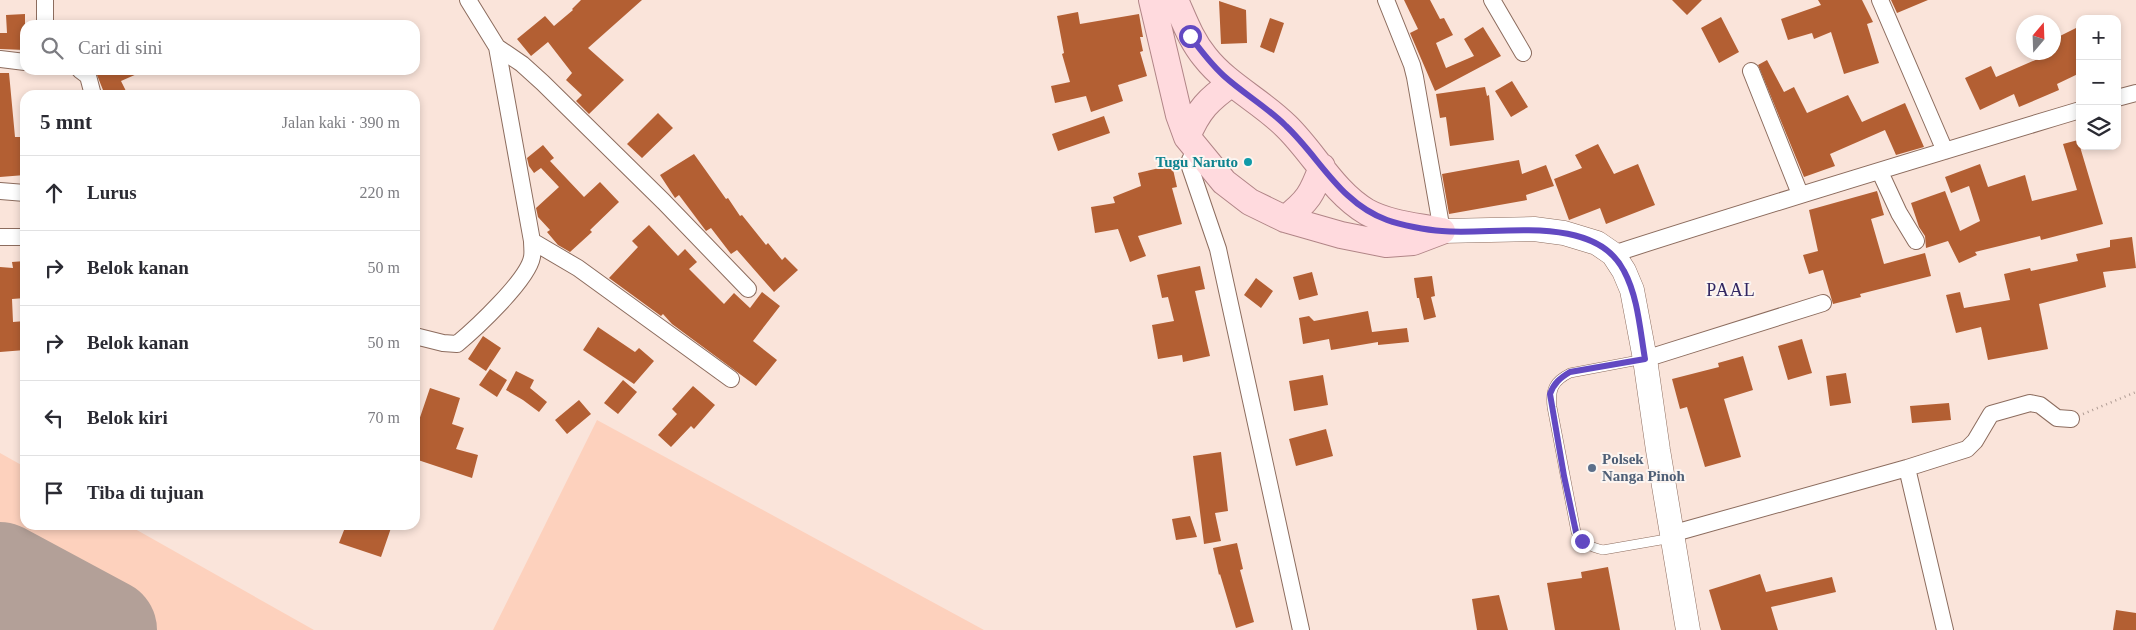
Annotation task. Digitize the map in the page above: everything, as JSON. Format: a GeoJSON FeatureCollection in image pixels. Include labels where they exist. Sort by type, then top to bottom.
{"type":"FeatureCollection","features":[{"type":"Feature","properties":{"kind":"main road"},"geometry":{"type":"LineString","coordinates":[[1152,0],[1177,105],[1192,143],[1224,182],[1250,202],[1285,219],[1341,235],[1386,244],[1413,242],[1442,231]]}},
{"type":"Feature","properties":{"kind":"main road"},"geometry":{"type":"LineString","coordinates":[[1175,0],[1190,36],[1206,58],[1232,83],[1286,126],[1349,198],[1367,212],[1388,221],[1442,231],[1541,230],[1564,233],[1597,243],[1613,254],[1624,270],[1632,290],[1645,359],[1688,630]]}},
{"type":"Feature","properties":{"kind":"main road"},"geometry":{"type":"LineString","coordinates":[[1192,143],[1203,106],[1232,83]]}},
{"type":"Feature","properties":{"kind":"main road"},"geometry":{"type":"LineString","coordinates":[[1285,219],[1308,199],[1314,191],[1322,167]]}},
{"type":"Feature","properties":{"kind":"street"},"geometry":{"type":"LineString","coordinates":[[45,0],[45,20]]}},
{"type":"Feature","properties":{"kind":"street"},"geometry":{"type":"LineString","coordinates":[[420,337],[456,344],[474,330],[526,272],[532,257],[532,242],[497,47],[468,0]]}},
{"type":"Feature","properties":{"kind":"street"},"geometry":{"type":"LineString","coordinates":[[1386,0],[1415,77],[1442,231]]}},
{"type":"Feature","properties":{"kind":"street"},"geometry":{"type":"LineString","coordinates":[[1492,0],[1523,54]]}},
{"type":"Feature","properties":{"kind":"street"},"geometry":{"type":"LineString","coordinates":[[1880,0],[1946,151]]}},
{"type":"Feature","properties":{"kind":"street"},"geometry":{"type":"LineString","coordinates":[[497,47],[522,64],[543,83],[748,288]]}},
{"type":"Feature","properties":{"kind":"street"},"geometry":{"type":"LineString","coordinates":[[0,59],[20,61]]}},
{"type":"Feature","properties":{"kind":"street"},"geometry":{"type":"LineString","coordinates":[[1751,70],[1800,194]]}},
{"type":"Feature","properties":{"kind":"street"},"geometry":{"type":"LineString","coordinates":[[87,75],[92,90]]}},
{"type":"Feature","properties":{"kind":"street"},"geometry":{"type":"LineString","coordinates":[[2121,97],[2136,93]]}},
{"type":"Feature","properties":{"kind":"street"},"geometry":{"type":"LineString","coordinates":[[1613,254],[1800,194],[1880,172],[2076,111]]}},
{"type":"Feature","properties":{"kind":"street"},"geometry":{"type":"LineString","coordinates":[[1192,143],[1190,167],[1218,249],[1301,630]]}},
{"type":"Feature","properties":{"kind":"street"},"geometry":{"type":"LineString","coordinates":[[1880,172],[1902,219],[1916,241]]}},
{"type":"Feature","properties":{"kind":"street"},"geometry":{"type":"LineString","coordinates":[[1203,206],[1216,193],[1235,190]]}},
{"type":"Feature","properties":{"kind":"street"},"geometry":{"type":"LineString","coordinates":[[0,191],[20,193]]}},
{"type":"Feature","properties":{"kind":"street"},"geometry":{"type":"LineString","coordinates":[[0,237],[20,237]]}},
{"type":"Feature","properties":{"kind":"street"},"geometry":{"type":"LineString","coordinates":[[532,242],[578,268],[731,379]]}},
{"type":"Feature","properties":{"kind":"street"},"geometry":{"type":"LineString","coordinates":[[1645,359],[1823,303]]}},
{"type":"Feature","properties":{"kind":"street"},"geometry":{"type":"LineString","coordinates":[[1672,536],[1967,449],[1975,441],[1991,414],[2030,403],[2040,405],[2057,418],[2070,419]]}},
{"type":"Feature","properties":{"kind":"street"},"geometry":{"type":"LineString","coordinates":[[1907,468],[1946,630]]}},
{"type":"Feature","properties":{"kind":"lane"},"geometry":{"type":"LineString","coordinates":[[1645,359],[1570,372],[1553,386],[1550,394],[1576,532],[1582,541],[1592,548],[1603,550],[1672,536]]}},
{"type":"Feature","properties":{"kind":"path"},"geometry":{"type":"LineString","coordinates":[[2070,419],[2136,392]]}},
{"type":"Feature","properties":{"kind":"shaded area"},"geometry":{"type":"Polygon","coordinates":[[[597,420],[984,630],[493,630],[597,420]]]}},
{"type":"Feature","properties":{"kind":"shaded area"},"geometry":{"type":"Polygon","coordinates":[[[0,453],[20,464],[20,530],[137,530],[314,630],[0,630],[0,453]]]}},
{"type":"Feature","properties":{"kind":"building"},"geometry":{"type":"Polygon","coordinates":[[[581,0],[642,0],[588,48],[624,80],[589,114],[576,101],[582,95],[566,80],[572,73],[548,42],[531,56],[517,39],[545,16],[554,26],[573,10],[581,0]]]}},
{"type":"Feature","properties":{"kind":"building"},"geometry":{"type":"Polygon","coordinates":[[[1404,0],[1430,0],[1440,19],[1444,18],[1453,35],[1436,43],[1446,68],[1474,56],[1464,39],[1483,27],[1501,56],[1435,91],[1410,33],[1418,29],[1404,0]]]}},
{"type":"Feature","properties":{"kind":"building"},"geometry":{"type":"Polygon","coordinates":[[[1672,0],[1702,0],[1687,15],[1672,0]]]}},
{"type":"Feature","properties":{"kind":"building"},"geometry":{"type":"Polygon","coordinates":[[[1818,0],[1862,0],[1873,22],[1867,24],[1879,63],[1844,74],[1831,32],[1814,39],[1812,33],[1788,40],[1781,19],[1821,5],[1818,0]]]}},
{"type":"Feature","properties":{"kind":"building"},"geometry":{"type":"Polygon","coordinates":[[[1891,0],[1928,0],[1897,13],[1891,0]]]}},
{"type":"Feature","properties":{"kind":"building"},"geometry":{"type":"Polygon","coordinates":[[[1219,1],[1246,10],[1247,43],[1221,44],[1219,1]]]}},
{"type":"Feature","properties":{"kind":"building"},"geometry":{"type":"Polygon","coordinates":[[[1078,12],[1080,24],[1139,14],[1143,37],[1140,37],[1143,51],[1140,52],[1147,76],[1118,85],[1123,101],[1091,112],[1086,96],[1055,103],[1051,86],[1070,82],[1062,54],[1064,53],[1057,16],[1078,12]]]}},
{"type":"Feature","properties":{"kind":"building"},"geometry":{"type":"Polygon","coordinates":[[[25,14],[25,20],[20,20],[20,50],[0,49],[0,33],[7,33],[6,15],[25,14]]]}},
{"type":"Feature","properties":{"kind":"building"},"geometry":{"type":"Polygon","coordinates":[[[1721,17],[1739,52],[1719,63],[1701,28],[1721,17]]]}},
{"type":"Feature","properties":{"kind":"building"},"geometry":{"type":"Polygon","coordinates":[[[1270,18],[1284,23],[1274,53],[1260,47],[1270,18]]]}},
{"type":"Feature","properties":{"kind":"building"},"geometry":{"type":"Polygon","coordinates":[[[2076,28],[2076,75],[2057,84],[2059,90],[2019,107],[2014,94],[1980,110],[1965,78],[1991,66],[1996,77],[2035,60],[2061,60],[2061,36],[2076,28]]]}},
{"type":"Feature","properties":{"kind":"building"},"geometry":{"type":"Polygon","coordinates":[[[1767,60],[1784,92],[1794,87],[1807,113],[1848,95],[1862,122],[1905,103],[1924,147],[1896,155],[1885,130],[1830,154],[1835,166],[1804,177],[1758,65],[1767,60]]]}},
{"type":"Feature","properties":{"kind":"building"},"geometry":{"type":"Polygon","coordinates":[[[0,73],[9,73],[15,137],[20,137],[20,175],[0,177],[0,73]]]}},
{"type":"Feature","properties":{"kind":"building"},"geometry":{"type":"Polygon","coordinates":[[[97,75],[135,75],[121,81],[126,90],[103,90],[97,75]]]}},
{"type":"Feature","properties":{"kind":"building"},"geometry":{"type":"Polygon","coordinates":[[[1512,81],[1528,107],[1511,117],[1495,91],[1512,81]]]}},
{"type":"Feature","properties":{"kind":"building"},"geometry":{"type":"Polygon","coordinates":[[[1485,87],[1487,96],[1489,95],[1494,140],[1450,146],[1446,117],[1440,118],[1436,94],[1485,87]]]}},
{"type":"Feature","properties":{"kind":"building"},"geometry":{"type":"Polygon","coordinates":[[[658,113],[673,128],[642,158],[627,144],[658,113]]]}},
{"type":"Feature","properties":{"kind":"building"},"geometry":{"type":"Polygon","coordinates":[[[1104,116],[1110,133],[1058,151],[1052,134],[1104,116]]]}},
{"type":"Feature","properties":{"kind":"building"},"geometry":{"type":"Polygon","coordinates":[[[2076,141],[2076,150],[2081,150],[2103,224],[2041,240],[2040,236],[1975,252],[1977,255],[1959,263],[1948,241],[1926,248],[1925,236],[1919,227],[1911,203],[1945,191],[1960,231],[1980,221],[1969,186],[1951,193],[1945,177],[1980,164],[1988,187],[2025,175],[2032,201],[2077,190],[2063,144],[2076,141]]]}},
{"type":"Feature","properties":{"kind":"building"},"geometry":{"type":"Polygon","coordinates":[[[1598,144],[1614,174],[1638,164],[1655,205],[1606,224],[1600,208],[1569,220],[1554,179],[1582,168],[1575,155],[1598,144]]]}},
{"type":"Feature","properties":{"kind":"building"},"geometry":{"type":"Polygon","coordinates":[[[543,145],[554,158],[550,161],[584,197],[600,182],[619,202],[590,230],[592,232],[570,252],[558,245],[547,232],[550,230],[538,217],[536,208],[559,187],[541,168],[534,173],[529,166],[527,158],[543,145]]]}},
{"type":"Feature","properties":{"kind":"building"},"geometry":{"type":"Polygon","coordinates":[[[694,154],[726,199],[728,198],[740,216],[742,215],[766,245],[768,243],[782,260],[785,257],[798,270],[774,292],[737,250],[731,254],[711,228],[706,231],[679,195],[675,198],[660,175],[694,154]]]}},
{"type":"Feature","properties":{"kind":"building"},"geometry":{"type":"Polygon","coordinates":[[[1519,160],[1522,174],[1546,165],[1554,186],[1526,195],[1527,200],[1449,214],[1442,174],[1519,160]]]}},
{"type":"Feature","properties":{"kind":"building"},"geometry":{"type":"Polygon","coordinates":[[[1172,165],[1177,187],[1172,188],[1182,224],[1138,236],[1146,256],[1130,262],[1118,229],[1095,233],[1091,207],[1115,203],[1113,197],[1141,186],[1138,173],[1172,165]]]}},
{"type":"Feature","properties":{"kind":"building"},"geometry":{"type":"Polygon","coordinates":[[[1877,191],[1884,215],[1871,219],[1884,264],[1925,253],[1931,276],[1860,294],[1861,297],[1833,304],[1823,270],[1809,274],[1803,255],[1818,251],[1809,210],[1877,191]]]}},
{"type":"Feature","properties":{"kind":"building"},"geometry":{"type":"Polygon","coordinates":[[[649,225],[678,256],[685,249],[697,262],[689,269],[724,304],[734,293],[750,308],[762,292],[780,306],[753,341],[777,360],[756,386],[672,324],[663,314],[661,316],[609,278],[638,247],[632,241],[649,225]]]}},
{"type":"Feature","properties":{"kind":"building"},"geometry":{"type":"Polygon","coordinates":[[[2132,237],[2136,268],[2103,272],[2106,287],[2039,304],[2048,349],[1988,360],[1981,327],[1956,333],[1946,295],[1960,292],[1964,308],[2010,300],[2004,274],[2030,268],[2031,271],[2078,261],[2076,254],[2110,247],[2110,240],[2132,237]]]}},
{"type":"Feature","properties":{"kind":"building"},"geometry":{"type":"Polygon","coordinates":[[[20,261],[20,298],[12,299],[13,322],[20,321],[20,350],[0,352],[0,267],[13,268],[12,262],[20,261]]]}},
{"type":"Feature","properties":{"kind":"building"},"geometry":{"type":"Polygon","coordinates":[[[1200,266],[1205,289],[1195,291],[1210,356],[1183,362],[1182,355],[1158,359],[1152,325],[1174,321],[1168,297],[1162,298],[1157,275],[1200,266]]]}},
{"type":"Feature","properties":{"kind":"building"},"geometry":{"type":"Polygon","coordinates":[[[1312,272],[1318,295],[1299,300],[1293,277],[1312,272]]]}},
{"type":"Feature","properties":{"kind":"building"},"geometry":{"type":"Polygon","coordinates":[[[1432,276],[1435,296],[1431,297],[1436,317],[1424,320],[1419,298],[1417,298],[1414,278],[1432,276]]]}},
{"type":"Feature","properties":{"kind":"building"},"geometry":{"type":"Polygon","coordinates":[[[1256,278],[1273,291],[1261,308],[1244,295],[1256,278]]]}},
{"type":"Feature","properties":{"kind":"building"},"geometry":{"type":"Polygon","coordinates":[[[1368,311],[1372,332],[1407,328],[1409,342],[1378,345],[1378,342],[1331,350],[1329,339],[1303,344],[1299,318],[1309,316],[1314,321],[1368,311]]]}},
{"type":"Feature","properties":{"kind":"building"},"geometry":{"type":"Polygon","coordinates":[[[598,327],[635,352],[639,348],[654,361],[634,384],[583,350],[598,327]]]}},
{"type":"Feature","properties":{"kind":"building"},"geometry":{"type":"Polygon","coordinates":[[[483,336],[501,348],[486,371],[468,359],[483,336]]]}},
{"type":"Feature","properties":{"kind":"building"},"geometry":{"type":"Polygon","coordinates":[[[1802,339],[1812,373],[1788,380],[1778,346],[1802,339]]]}},
{"type":"Feature","properties":{"kind":"building"},"geometry":{"type":"Polygon","coordinates":[[[1743,356],[1753,390],[1724,399],[1741,457],[1705,467],[1687,407],[1680,409],[1672,379],[1719,367],[1718,363],[1743,356]]]}},
{"type":"Feature","properties":{"kind":"building"},"geometry":{"type":"Polygon","coordinates":[[[490,369],[507,380],[497,397],[479,385],[490,369]]]}},
{"type":"Feature","properties":{"kind":"building"},"geometry":{"type":"Polygon","coordinates":[[[516,371],[534,380],[530,388],[547,402],[539,412],[506,390],[516,371]]]}},
{"type":"Feature","properties":{"kind":"building"},"geometry":{"type":"Polygon","coordinates":[[[1846,373],[1851,403],[1830,406],[1826,376],[1846,373]]]}},
{"type":"Feature","properties":{"kind":"building"},"geometry":{"type":"Polygon","coordinates":[[[1323,375],[1328,405],[1294,411],[1289,381],[1323,375]]]}},
{"type":"Feature","properties":{"kind":"building"},"geometry":{"type":"Polygon","coordinates":[[[623,380],[637,392],[618,414],[604,403],[623,380]]]}},
{"type":"Feature","properties":{"kind":"building"},"geometry":{"type":"Polygon","coordinates":[[[693,386],[715,405],[694,429],[691,426],[671,447],[658,435],[677,414],[672,409],[693,386]]]}},
{"type":"Feature","properties":{"kind":"building"},"geometry":{"type":"Polygon","coordinates":[[[430,388],[460,398],[452,424],[464,428],[456,449],[478,455],[472,478],[420,461],[420,417],[430,388]]]}},
{"type":"Feature","properties":{"kind":"building"},"geometry":{"type":"Polygon","coordinates":[[[579,400],[591,414],[567,434],[555,420],[579,400]]]}},
{"type":"Feature","properties":{"kind":"building"},"geometry":{"type":"Polygon","coordinates":[[[1949,403],[1951,420],[1912,423],[1910,406],[1949,403]]]}},
{"type":"Feature","properties":{"kind":"building"},"geometry":{"type":"Polygon","coordinates":[[[1326,429],[1333,456],[1296,466],[1289,439],[1326,429]]]}},
{"type":"Feature","properties":{"kind":"building"},"geometry":{"type":"Polygon","coordinates":[[[1221,452],[1228,511],[1215,513],[1221,541],[1204,544],[1193,456],[1221,452]]]}},
{"type":"Feature","properties":{"kind":"building"},"geometry":{"type":"Polygon","coordinates":[[[1190,516],[1197,537],[1176,540],[1172,519],[1190,516]]]}},
{"type":"Feature","properties":{"kind":"building"},"geometry":{"type":"Polygon","coordinates":[[[344,530],[390,530],[381,557],[339,543],[344,530]]]}},
{"type":"Feature","properties":{"kind":"building"},"geometry":{"type":"Polygon","coordinates":[[[1237,543],[1243,569],[1240,570],[1254,622],[1236,628],[1219,575],[1213,548],[1237,543]]]}},
{"type":"Feature","properties":{"kind":"building"},"geometry":{"type":"Polygon","coordinates":[[[1608,567],[1620,630],[1555,630],[1547,583],[1582,578],[1581,572],[1608,567]]]}},
{"type":"Feature","properties":{"kind":"building"},"geometry":{"type":"Polygon","coordinates":[[[1760,574],[1766,592],[1832,577],[1836,592],[1771,607],[1778,630],[1721,630],[1709,590],[1760,574]]]}},
{"type":"Feature","properties":{"kind":"building"},"geometry":{"type":"Polygon","coordinates":[[[1499,595],[1508,630],[1477,630],[1472,599],[1499,595]]]}},
{"type":"Feature","properties":{"kind":"building"},"geometry":{"type":"Polygon","coordinates":[[[2116,610],[2136,613],[2136,630],[2113,630],[2116,610]]]}},
{"type":"Feature","properties":{"kind":"runway"},"geometry":{"type":"LineString","coordinates":[[0,573],[106,630]]}},
{"type":"Feature","properties":{"kind":"place","name":"Tugu Naruto"},"geometry":{"type":"Point","coordinates":[1248,162]}},
{"type":"Feature","properties":{"kind":"place","name":"Polsek Nanga Pinoh"},"geometry":{"type":"Point","coordinates":[1592,468]}},
{"type":"Feature","properties":{"kind":"district","name":"PAAL"},"geometry":{"type":"Point","coordinates":[1731,290]}},
{"type":"Feature","properties":{"kind":"route"},"geometry":{"type":"LineString","coordinates":[[1190,36],[1206,58],[1224,77],[1286,126],[1333,182],[1367,212],[1388,221],[1442,231],[1534,229],[1564,233],[1597,243],[1613,254],[1624,270],[1632,290],[1645,359],[1570,372],[1553,386],[1550,394],[1576,532],[1582,541]]}}]}
